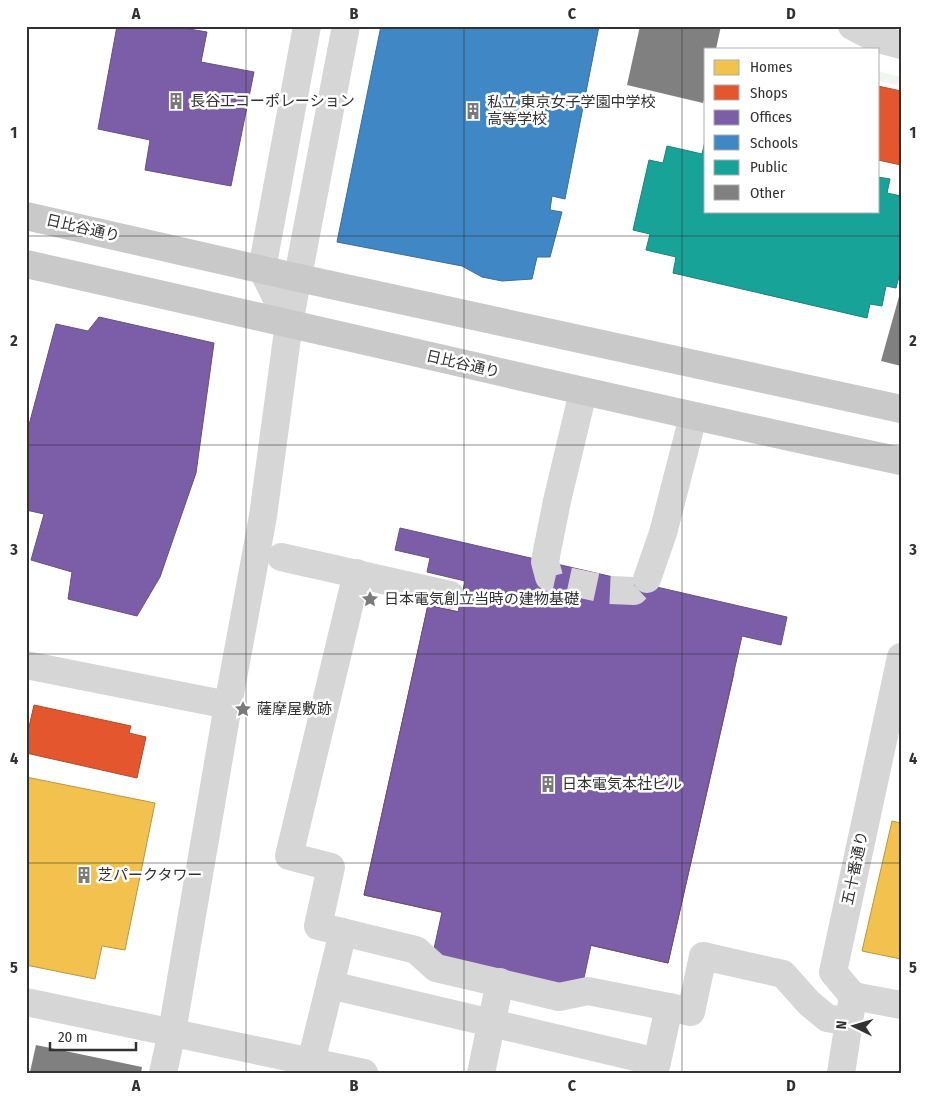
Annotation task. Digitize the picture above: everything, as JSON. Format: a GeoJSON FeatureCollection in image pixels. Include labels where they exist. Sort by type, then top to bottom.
{"type":"FeatureCollection","features":[{"type":"Feature","properties":{"kind":"main road","name":"日比谷通り"},"geometry":{"type":"LineString","coordinates":[[26,216],[298,278],[901,409]]}},
{"type":"Feature","properties":{"kind":"main road","name":"日比谷通り"},"geometry":{"type":"LineString","coordinates":[[26,264],[693,417],[901,461]]}},
{"type":"Feature","properties":{"kind":"street"},"geometry":{"type":"LineString","coordinates":[[289,323],[262,269],[307,26]]}},
{"type":"Feature","properties":{"kind":"street"},"geometry":{"type":"LineString","coordinates":[[163,1073],[172,1032],[228,705],[263,516],[289,323],[346,26]]}},
{"type":"Feature","properties":{"kind":"street"},"geometry":{"type":"LineString","coordinates":[[852,26],[875,38],[901,45]]}},
{"type":"Feature","properties":{"kind":"street"},"geometry":{"type":"LineString","coordinates":[[546,556],[583,392]]}},
{"type":"Feature","properties":{"kind":"street"},"geometry":{"type":"LineString","coordinates":[[647,579],[663,533],[693,417]]}},
{"type":"Feature","properties":{"kind":"street"},"geometry":{"type":"LineString","coordinates":[[281,556],[450,595]]}},
{"type":"Feature","properties":{"kind":"street"},"geometry":{"type":"LineString","coordinates":[[357,573],[289,856],[331,867],[318,926],[416,950],[436,968],[559,997],[588,991],[690,1012],[703,956],[783,974],[809,1003],[827,1018],[851,1009],[901,1004]]}},
{"type":"Feature","properties":{"kind":"street","name":"五十番通り"},"geometry":{"type":"LineString","coordinates":[[851,1009],[833,972],[896,705],[901,657]]}},
{"type":"Feature","properties":{"kind":"street"},"geometry":{"type":"LineString","coordinates":[[26,665],[228,705]]}},
{"type":"Feature","properties":{"kind":"street"},"geometry":{"type":"LineString","coordinates":[[311,1062],[343,932]]}},
{"type":"Feature","properties":{"kind":"street"},"geometry":{"type":"LineString","coordinates":[[481,1073],[500,982]]}},
{"type":"Feature","properties":{"kind":"street"},"geometry":{"type":"LineString","coordinates":[[330,985],[491,1023],[655,1067],[669,1007]]}},
{"type":"Feature","properties":{"kind":"street"},"geometry":{"type":"LineString","coordinates":[[26,1002],[364,1073]]}},
{"type":"Feature","properties":{"kind":"street"},"geometry":{"type":"LineString","coordinates":[[842,1073],[851,1009]]}},
{"type":"Feature","properties":{"kind":"shaded area"},"geometry":{"type":"Polygon","coordinates":[[[880,72],[901,77],[901,86],[880,81],[880,72]]]}},
{"type":"Feature","properties":{"kind":"building: Homes","name":"芝パークタワー"},"geometry":{"type":"Polygon","coordinates":[[[26,777],[155,803],[125,950],[102,946],[95,979],[26,965],[26,777]]]}},
{"type":"Feature","properties":{"kind":"building: Homes"},"geometry":{"type":"Polygon","coordinates":[[[892,821],[901,823],[901,959],[862,951],[892,821]]]}},
{"type":"Feature","properties":{"kind":"building: Shops"},"geometry":{"type":"Polygon","coordinates":[[[880,86],[901,91],[901,165],[880,160],[880,86]]]}},
{"type":"Feature","properties":{"kind":"building: Shops"},"geometry":{"type":"Polygon","coordinates":[[[428,605],[500,621],[436,911],[364,895],[428,605]]]}},
{"type":"Feature","properties":{"kind":"building: Shops"},"geometry":{"type":"Polygon","coordinates":[[[500,621],[662,657],[598,947],[436,911],[500,621]]]}},
{"type":"Feature","properties":{"kind":"building: Shops"},"geometry":{"type":"Polygon","coordinates":[[[662,657],[734,673],[668,963],[598,947],[662,657]]]}},
{"type":"Feature","properties":{"kind":"building: Shops"},"geometry":{"type":"Polygon","coordinates":[[[34,705],[131,726],[129,733],[146,737],[137,778],[26,753],[26,740],[34,705]]]}},
{"type":"Feature","properties":{"kind":"building: Offices","name":"長谷工コーポレーション"},"geometry":{"type":"Polygon","coordinates":[[[117,26],[171,26],[207,32],[201,62],[254,72],[231,186],[145,170],[150,140],[98,129],[117,26]]]}},
{"type":"Feature","properties":{"kind":"building: Offices"},"geometry":{"type":"Polygon","coordinates":[[[99,317],[214,343],[196,473],[160,577],[137,616],[68,599],[72,572],[31,560],[44,514],[26,510],[26,436],[56,324],[88,331],[99,317]]]}},
{"type":"Feature","properties":{"kind":"building: Offices","name":"日本電気本社ビル"},"geometry":{"type":"Polygon","coordinates":[[[400,528],[787,617],[781,645],[742,636],[668,963],[591,945],[581,992],[432,958],[442,912],[364,895],[428,605],[458,612],[465,581],[427,572],[430,558],[395,550],[400,528]]]}},
{"type":"Feature","properties":{"kind":"building: Schools","name":"私立 東京女子学園中学校 高等学校"},"geometry":{"type":"Polygon","coordinates":[[[381,26],[599,26],[565,199],[552,196],[550,210],[562,212],[550,257],[537,257],[532,279],[502,281],[482,277],[462,266],[337,242],[381,26]]]}},
{"type":"Feature","properties":{"kind":"building: Public"},"geometry":{"type":"Polygon","coordinates":[[[667,146],[702,154],[704,146],[704,212],[880,212],[880,177],[890,179],[887,193],[901,196],[901,269],[896,288],[886,286],[882,306],[870,304],[867,318],[673,273],[676,257],[646,250],[650,234],[633,230],[649,160],[663,163],[667,146]]]}},
{"type":"Feature","properties":{"kind":"building: Other"},"geometry":{"type":"Polygon","coordinates":[[[640,26],[721,26],[716,48],[704,48],[703,103],[627,85],[640,26]]]}},
{"type":"Feature","properties":{"kind":"building: Other"},"geometry":{"type":"Polygon","coordinates":[[[901,293],[901,366],[881,361],[901,293]]]}},
{"type":"Feature","properties":{"kind":"building: Other"},"geometry":{"type":"Polygon","coordinates":[[[36,1045],[142,1067],[141,1073],[30,1072],[36,1045]]]}},
{"type":"Feature","properties":{"kind":"tunnel"},"geometry":{"type":"LineString","coordinates":[[546,556],[545,562],[549,577],[609,590],[634,591],[647,579]]}},
{"type":"Feature","properties":{"kind":"place","name":"長谷工コーポレーション"},"geometry":{"type":"Point","coordinates":[176,101]}},
{"type":"Feature","properties":{"kind":"place","name":"私立 東京女子学園中学校 高等学校"},"geometry":{"type":"Point","coordinates":[473,111]}},
{"type":"Feature","properties":{"kind":"place","name":"日本電気創立当時の建物基礎"},"geometry":{"type":"Point","coordinates":[370,599]}},
{"type":"Feature","properties":{"kind":"place","name":"薩摩屋敷跡"},"geometry":{"type":"Point","coordinates":[243,709]}},
{"type":"Feature","properties":{"kind":"place","name":"日本電気本社ビル"},"geometry":{"type":"Point","coordinates":[548,784]}},
{"type":"Feature","properties":{"kind":"place","name":"芝パークタワー"},"geometry":{"type":"Point","coordinates":[84,875]}}]}
